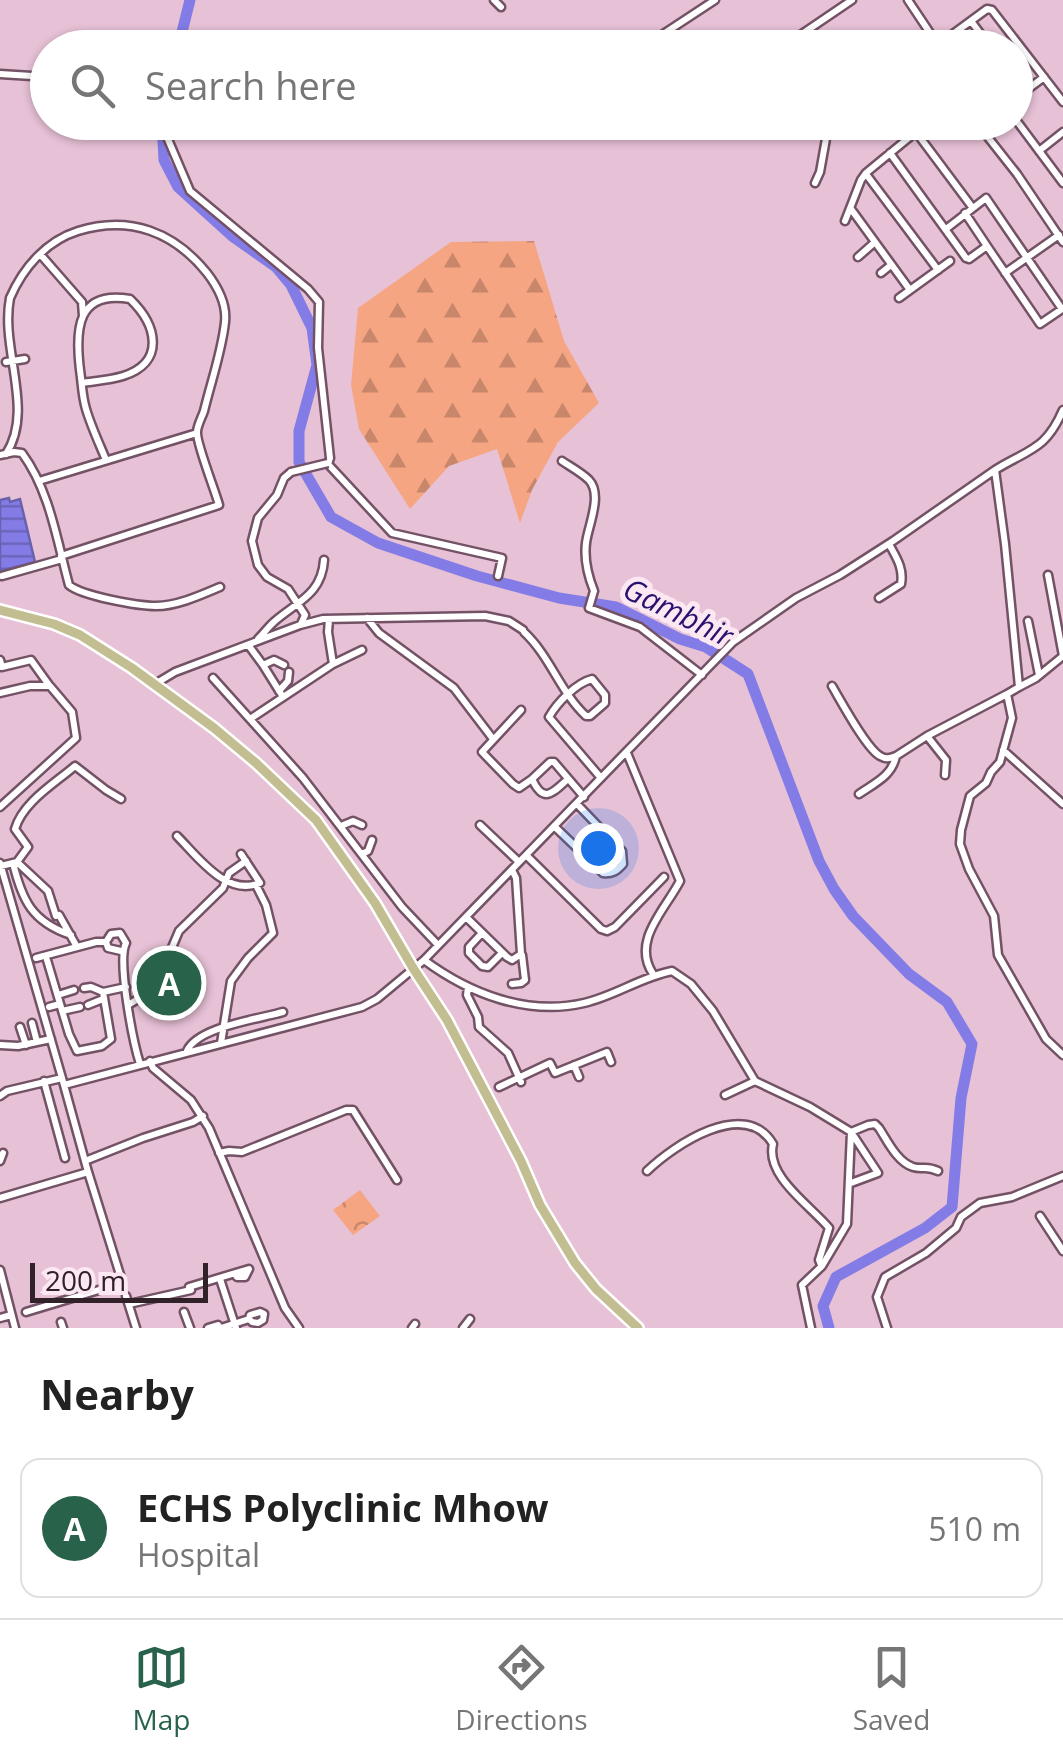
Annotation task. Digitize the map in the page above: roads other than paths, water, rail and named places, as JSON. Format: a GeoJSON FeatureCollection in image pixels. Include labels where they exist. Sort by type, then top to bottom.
{"type":"FeatureCollection","features":[{"type":"Feature","properties":{"kind":"main road"},"geometry":{"type":"LineString","coordinates":[[0,610],[80,635],[214,728],[316,820],[375,903],[448,1020],[561,1242],[596,1288],[638,1328]]}},
{"type":"Feature","properties":{"kind":"street"},"geometry":{"type":"LineString","coordinates":[[494,0],[502,7]]}},
{"type":"Feature","properties":{"kind":"street"},"geometry":{"type":"LineString","coordinates":[[669,30],[715,0]]}},
{"type":"Feature","properties":{"kind":"street"},"geometry":{"type":"LineString","coordinates":[[808,30],[852,0]]}},
{"type":"Feature","properties":{"kind":"street"},"geometry":{"type":"LineString","coordinates":[[908,0],[928,30]]}},
{"type":"Feature","properties":{"kind":"street"},"geometry":{"type":"LineString","coordinates":[[959,30],[988,8],[1008,30]]}},
{"type":"Feature","properties":{"kind":"street"},"geometry":{"type":"LineString","coordinates":[[971,21],[978,30]]}},
{"type":"Feature","properties":{"kind":"street"},"geometry":{"type":"LineString","coordinates":[[1033,63],[1063,102]]}},
{"type":"Feature","properties":{"kind":"street"},"geometry":{"type":"LineString","coordinates":[[0,74],[30,76]]}},
{"type":"Feature","properties":{"kind":"street"},"geometry":{"type":"LineString","coordinates":[[1033,85],[1044,77]]}},
{"type":"Feature","properties":{"kind":"street"},"geometry":{"type":"LineString","coordinates":[[1038,151],[1061,136]]}},
{"type":"Feature","properties":{"kind":"street"},"geometry":{"type":"LineString","coordinates":[[169,140],[190,191],[320,302],[318,348],[328,464],[392,533],[502,558],[498,576]]}},
{"type":"Feature","properties":{"kind":"street"},"geometry":{"type":"LineString","coordinates":[[815,183],[826,140]]}},
{"type":"Feature","properties":{"kind":"street"},"geometry":{"type":"LineString","coordinates":[[845,221],[861,180],[906,140]]}},
{"type":"Feature","properties":{"kind":"street"},"geometry":{"type":"LineString","coordinates":[[922,140],[972,207]]}},
{"type":"Feature","properties":{"kind":"street"},"geometry":{"type":"LineString","coordinates":[[991,140],[1061,238],[1005,274]]}},
{"type":"Feature","properties":{"kind":"street"},"geometry":{"type":"LineString","coordinates":[[1030,140],[1063,183]]}},
{"type":"Feature","properties":{"kind":"street"},"geometry":{"type":"LineString","coordinates":[[890,153],[968,260],[987,246]]}},
{"type":"Feature","properties":{"kind":"street"},"geometry":{"type":"LineString","coordinates":[[866,174],[938,270]]}},
{"type":"Feature","properties":{"kind":"street"},"geometry":{"type":"LineString","coordinates":[[946,229],[972,207],[983,198],[988,199],[1061,310],[1040,324],[965,213]]}},
{"type":"Feature","properties":{"kind":"street"},"geometry":{"type":"LineString","coordinates":[[850,208],[910,290]]}},
{"type":"Feature","properties":{"kind":"street"},"geometry":{"type":"LineString","coordinates":[[2,576],[219,505],[197,433],[226,314],[218,291],[196,260],[167,237],[125,226],[79,231],[40,254],[23,274],[3,324],[16,429],[12,445],[3,454]]}},
{"type":"Feature","properties":{"kind":"street"},"geometry":{"type":"LineString","coordinates":[[858,257],[874,242]]}},
{"type":"Feature","properties":{"kind":"street"},"geometry":{"type":"LineString","coordinates":[[40,254],[76,293],[82,302],[83,316]]}},
{"type":"Feature","properties":{"kind":"street"},"geometry":{"type":"LineString","coordinates":[[899,298],[950,261]]}},
{"type":"Feature","properties":{"kind":"street"},"geometry":{"type":"LineString","coordinates":[[881,273],[892,264]]}},
{"type":"Feature","properties":{"kind":"street"},"geometry":{"type":"LineString","coordinates":[[82,383],[120,377],[136,370],[150,356],[154,340],[148,323],[130,299],[109,297],[86,311],[76,342],[84,405],[106,460]]}},
{"type":"Feature","properties":{"kind":"street"},"geometry":{"type":"LineString","coordinates":[[6,362],[25,359]]}},
{"type":"Feature","properties":{"kind":"street"},"geometry":{"type":"LineString","coordinates":[[0,1096],[44,1080],[63,1081],[140,1064],[362,1007],[377,999],[424,960],[734,642],[796,598],[889,544],[995,470],[1036,449],[1047,439],[1063,410]]}},
{"type":"Feature","properties":{"kind":"street"},"geometry":{"type":"LineString","coordinates":[[39,480],[197,433]]}},
{"type":"Feature","properties":{"kind":"street"},"geometry":{"type":"LineString","coordinates":[[3,454],[22,453],[39,480],[73,590],[162,605],[220,587]]}},
{"type":"Feature","properties":{"kind":"street"},"geometry":{"type":"LineString","coordinates":[[562,461],[590,481],[593,488],[594,509],[586,546],[588,577],[594,590],[589,608],[640,627],[702,675]]}},
{"type":"Feature","properties":{"kind":"street"},"geometry":{"type":"LineString","coordinates":[[300,625],[305,615],[300,604],[258,565],[252,533],[284,478],[292,472],[328,463]]}},
{"type":"Feature","properties":{"kind":"street"},"geometry":{"type":"LineString","coordinates":[[995,470],[1019,687]]}},
{"type":"Feature","properties":{"kind":"street"},"geometry":{"type":"LineString","coordinates":[[879,598],[901,584],[903,575],[889,544]]}},
{"type":"Feature","properties":{"kind":"street"},"geometry":{"type":"LineString","coordinates":[[252,644],[309,594],[323,572],[324,560]]}},
{"type":"Feature","properties":{"kind":"street"},"geometry":{"type":"LineString","coordinates":[[832,686],[878,755],[896,756],[1019,687],[1063,656],[1048,575]]}},
{"type":"Feature","properties":{"kind":"street"},"geometry":{"type":"LineString","coordinates":[[156,686],[175,672],[300,625],[329,619],[485,616],[509,621],[524,631],[536,643],[568,696],[586,716],[605,703],[605,695],[592,679],[586,679],[568,696],[548,717],[602,778]]}},
{"type":"Feature","properties":{"kind":"street"},"geometry":{"type":"LineString","coordinates":[[368,618],[378,633],[454,688],[493,738]]}},
{"type":"Feature","properties":{"kind":"street"},"geometry":{"type":"LineString","coordinates":[[329,619],[334,664]]}},
{"type":"Feature","properties":{"kind":"street"},"geometry":{"type":"LineString","coordinates":[[1028,621],[1039,675]]}},
{"type":"Feature","properties":{"kind":"street"},"geometry":{"type":"LineString","coordinates":[[252,644],[281,694]]}},
{"type":"Feature","properties":{"kind":"street"},"geometry":{"type":"LineString","coordinates":[[250,719],[281,694],[362,650]]}},
{"type":"Feature","properties":{"kind":"street"},"geometry":{"type":"LineString","coordinates":[[0,660],[2,666],[31,660],[72,712],[76,738],[0,806]]}},
{"type":"Feature","properties":{"kind":"street"},"geometry":{"type":"LineString","coordinates":[[263,665],[274,660],[286,668],[288,681],[281,694]]}},
{"type":"Feature","properties":{"kind":"street"},"geometry":{"type":"LineString","coordinates":[[213,678],[304,778],[402,907],[438,945]]}},
{"type":"Feature","properties":{"kind":"street"},"geometry":{"type":"LineString","coordinates":[[0,693],[50,686]]}},
{"type":"Feature","properties":{"kind":"street"},"geometry":{"type":"LineString","coordinates":[[1007,694],[1012,718],[1000,762],[986,783],[970,796],[960,844],[994,916],[998,955],[1037,1025],[1063,1056]]}},
{"type":"Feature","properties":{"kind":"street"},"geometry":{"type":"LineString","coordinates":[[521,710],[482,752],[519,788],[554,762],[584,796]]}},
{"type":"Feature","properties":{"kind":"street"},"geometry":{"type":"LineString","coordinates":[[928,736],[946,760],[945,775]]}},
{"type":"Feature","properties":{"kind":"street"},"geometry":{"type":"LineString","coordinates":[[1003,750],[1061,799]]}},
{"type":"Feature","properties":{"kind":"street"},"geometry":{"type":"LineString","coordinates":[[626,753],[680,881],[647,940],[645,953],[653,974]]}},
{"type":"Feature","properties":{"kind":"street"},"geometry":{"type":"LineString","coordinates":[[859,794],[886,777],[896,756]]}},
{"type":"Feature","properties":{"kind":"street"},"geometry":{"type":"LineString","coordinates":[[26,1312],[122,1281],[0,865],[15,862],[28,847],[14,829],[18,818],[75,766],[121,799]]}},
{"type":"Feature","properties":{"kind":"street"},"geometry":{"type":"LineString","coordinates":[[532,779],[546,795],[568,778]]}},
{"type":"Feature","properties":{"kind":"street"},"geometry":{"type":"LineString","coordinates":[[554,826],[603,873],[610,874],[619,868],[623,864],[622,851],[577,804]]}},
{"type":"Feature","properties":{"kind":"street"},"geometry":{"type":"LineString","coordinates":[[341,826],[353,821],[362,826]]}},
{"type":"Feature","properties":{"kind":"street"},"geometry":{"type":"LineString","coordinates":[[480,824],[519,862]]}},
{"type":"Feature","properties":{"kind":"street"},"geometry":{"type":"LineString","coordinates":[[128,1005],[162,971],[179,931],[227,882],[243,857],[260,884],[248,888],[227,882],[176,836]]}},
{"type":"Feature","properties":{"kind":"street"},"geometry":{"type":"LineString","coordinates":[[362,854],[368,851],[372,840]]}},
{"type":"Feature","properties":{"kind":"street"},"geometry":{"type":"LineString","coordinates":[[526,855],[607,931],[664,877]]}},
{"type":"Feature","properties":{"kind":"street"},"geometry":{"type":"LineString","coordinates":[[15,862],[49,892],[57,916],[77,947]]}},
{"type":"Feature","properties":{"kind":"street"},"geometry":{"type":"LineString","coordinates":[[15,862],[30,910],[70,935]]}},
{"type":"Feature","properties":{"kind":"street"},"geometry":{"type":"LineString","coordinates":[[512,870],[516,878],[525,980],[512,984]]}},
{"type":"Feature","properties":{"kind":"street"},"geometry":{"type":"LineString","coordinates":[[221,1043],[231,980],[273,933],[256,886]]}},
{"type":"Feature","properties":{"kind":"street"},"geometry":{"type":"LineString","coordinates":[[466,917],[502,954],[512,960],[521,954]]}},
{"type":"Feature","properties":{"kind":"street"},"geometry":{"type":"LineString","coordinates":[[482,933],[469,947],[469,954],[482,966],[488,966],[502,954]]}},
{"type":"Feature","properties":{"kind":"street"},"geometry":{"type":"LineString","coordinates":[[106,942],[111,934],[125,937],[121,951],[140,1064]]}},
{"type":"Feature","properties":{"kind":"street"},"geometry":{"type":"LineString","coordinates":[[36,958],[106,942]]}},
{"type":"Feature","properties":{"kind":"street"},"geometry":{"type":"LineString","coordinates":[[106,942],[108,948],[121,951]]}},
{"type":"Feature","properties":{"kind":"street"},"geometry":{"type":"LineString","coordinates":[[46,960],[77,1051],[102,1046],[111,1038],[103,995],[91,987],[84,988]]}},
{"type":"Feature","properties":{"kind":"street"},"geometry":{"type":"LineString","coordinates":[[424,960],[496,999],[548,1006],[584,1003],[653,974],[672,971],[691,984],[714,1011],[756,1081],[851,1132],[878,1173],[850,1184]]}},
{"type":"Feature","properties":{"kind":"street"},"geometry":{"type":"LineString","coordinates":[[48,1006],[84,1006],[126,987]]}},
{"type":"Feature","properties":{"kind":"street"},"geometry":{"type":"LineString","coordinates":[[468,987],[467,995],[480,1027],[508,1054],[520,1080]]}},
{"type":"Feature","properties":{"kind":"street"},"geometry":{"type":"LineString","coordinates":[[60,1003],[74,990]]}},
{"type":"Feature","properties":{"kind":"street"},"geometry":{"type":"LineString","coordinates":[[187,1052],[194,1039],[283,1012]]}},
{"type":"Feature","properties":{"kind":"street"},"geometry":{"type":"LineString","coordinates":[[32,1023],[37,1042]]}},
{"type":"Feature","properties":{"kind":"street"},"geometry":{"type":"LineString","coordinates":[[20,1026],[26,1045]]}},
{"type":"Feature","properties":{"kind":"street"},"geometry":{"type":"LineString","coordinates":[[0,1045],[26,1045],[51,1039]]}},
{"type":"Feature","properties":{"kind":"street"},"geometry":{"type":"LineString","coordinates":[[498,1087],[550,1063],[554,1074],[606,1052],[611,1062]]}},
{"type":"Feature","properties":{"kind":"street"},"geometry":{"type":"LineString","coordinates":[[150,1061],[202,1116],[285,1308],[299,1328]]}},
{"type":"Feature","properties":{"kind":"street"},"geometry":{"type":"LineString","coordinates":[[574,1065],[579,1078]]}},
{"type":"Feature","properties":{"kind":"street"},"geometry":{"type":"LineString","coordinates":[[44,1080],[65,1158]]}},
{"type":"Feature","properties":{"kind":"street"},"geometry":{"type":"LineString","coordinates":[[725,1096],[756,1081]]}},
{"type":"Feature","properties":{"kind":"street"},"geometry":{"type":"LineString","coordinates":[[220,1153],[242,1152],[353,1110],[397,1180]]}},
{"type":"Feature","properties":{"kind":"street"},"geometry":{"type":"LineString","coordinates":[[85,1161],[202,1116]]}},
{"type":"Feature","properties":{"kind":"street"},"geometry":{"type":"LineString","coordinates":[[647,1171],[668,1152],[723,1124],[757,1128],[773,1144],[773,1161],[784,1182],[828,1228],[819,1260],[822,1266]]}},
{"type":"Feature","properties":{"kind":"street"},"geometry":{"type":"LineString","coordinates":[[851,1132],[875,1124],[907,1164],[914,1168],[930,1166],[938,1171]]}},
{"type":"Feature","properties":{"kind":"street"},"geometry":{"type":"LineString","coordinates":[[811,1328],[802,1285],[822,1266],[847,1224],[851,1132]]}},
{"type":"Feature","properties":{"kind":"street"},"geometry":{"type":"LineString","coordinates":[[0,1198],[88,1172]]}},
{"type":"Feature","properties":{"kind":"street"},"geometry":{"type":"LineString","coordinates":[[887,1328],[877,1297],[884,1277],[926,1253],[956,1228],[961,1217],[980,1204],[1012,1197],[1063,1176]]}},
{"type":"Feature","properties":{"kind":"street"},"geometry":{"type":"LineString","coordinates":[[1040,1216],[1063,1250]]}},
{"type":"Feature","properties":{"kind":"street"},"geometry":{"type":"LineString","coordinates":[[0,1270],[15,1328]]}},
{"type":"Feature","properties":{"kind":"street"},"geometry":{"type":"LineString","coordinates":[[136,1328],[128,1300],[192,1290],[235,1274]]}},
{"type":"Feature","properties":{"kind":"street"},"geometry":{"type":"LineString","coordinates":[[220,1279],[236,1326]]}},
{"type":"Feature","properties":{"kind":"street"},"geometry":{"type":"LineString","coordinates":[[184,1312],[190,1328]]}},
{"type":"Feature","properties":{"kind":"street"},"geometry":{"type":"LineString","coordinates":[[0,1318],[12,1315]]}},
{"type":"Feature","properties":{"kind":"street"},"geometry":{"type":"LineString","coordinates":[[462,1328],[470,1318]]}},
{"type":"Feature","properties":{"kind":"street"},"geometry":{"type":"LineString","coordinates":[[208,1328],[236,1326],[250,1319]]}},
{"type":"Feature","properties":{"kind":"waterway","name":"Gambhir"},"geometry":{"type":"LineString","coordinates":[[182,30],[190,0]]}},
{"type":"Feature","properties":{"kind":"waterway","name":"Gambhir"},"geometry":{"type":"LineString","coordinates":[[163,140],[164,160],[178,187],[232,236],[276,267],[291,285],[312,328],[317,365],[299,431],[299,462],[331,517],[378,543],[477,576],[559,598],[616,607],[680,639],[706,647],[748,674],[819,861],[834,889],[853,916],[909,974],[947,1002],[972,1044],[961,1098],[952,1207],[925,1228],[836,1277],[823,1306],[829,1328]]}},
{"type":"Feature","properties":{"kind":"place","name":"ECHS Polyclinic Mhow"},"geometry":{"type":"Point","coordinates":[169,983]}}]}
